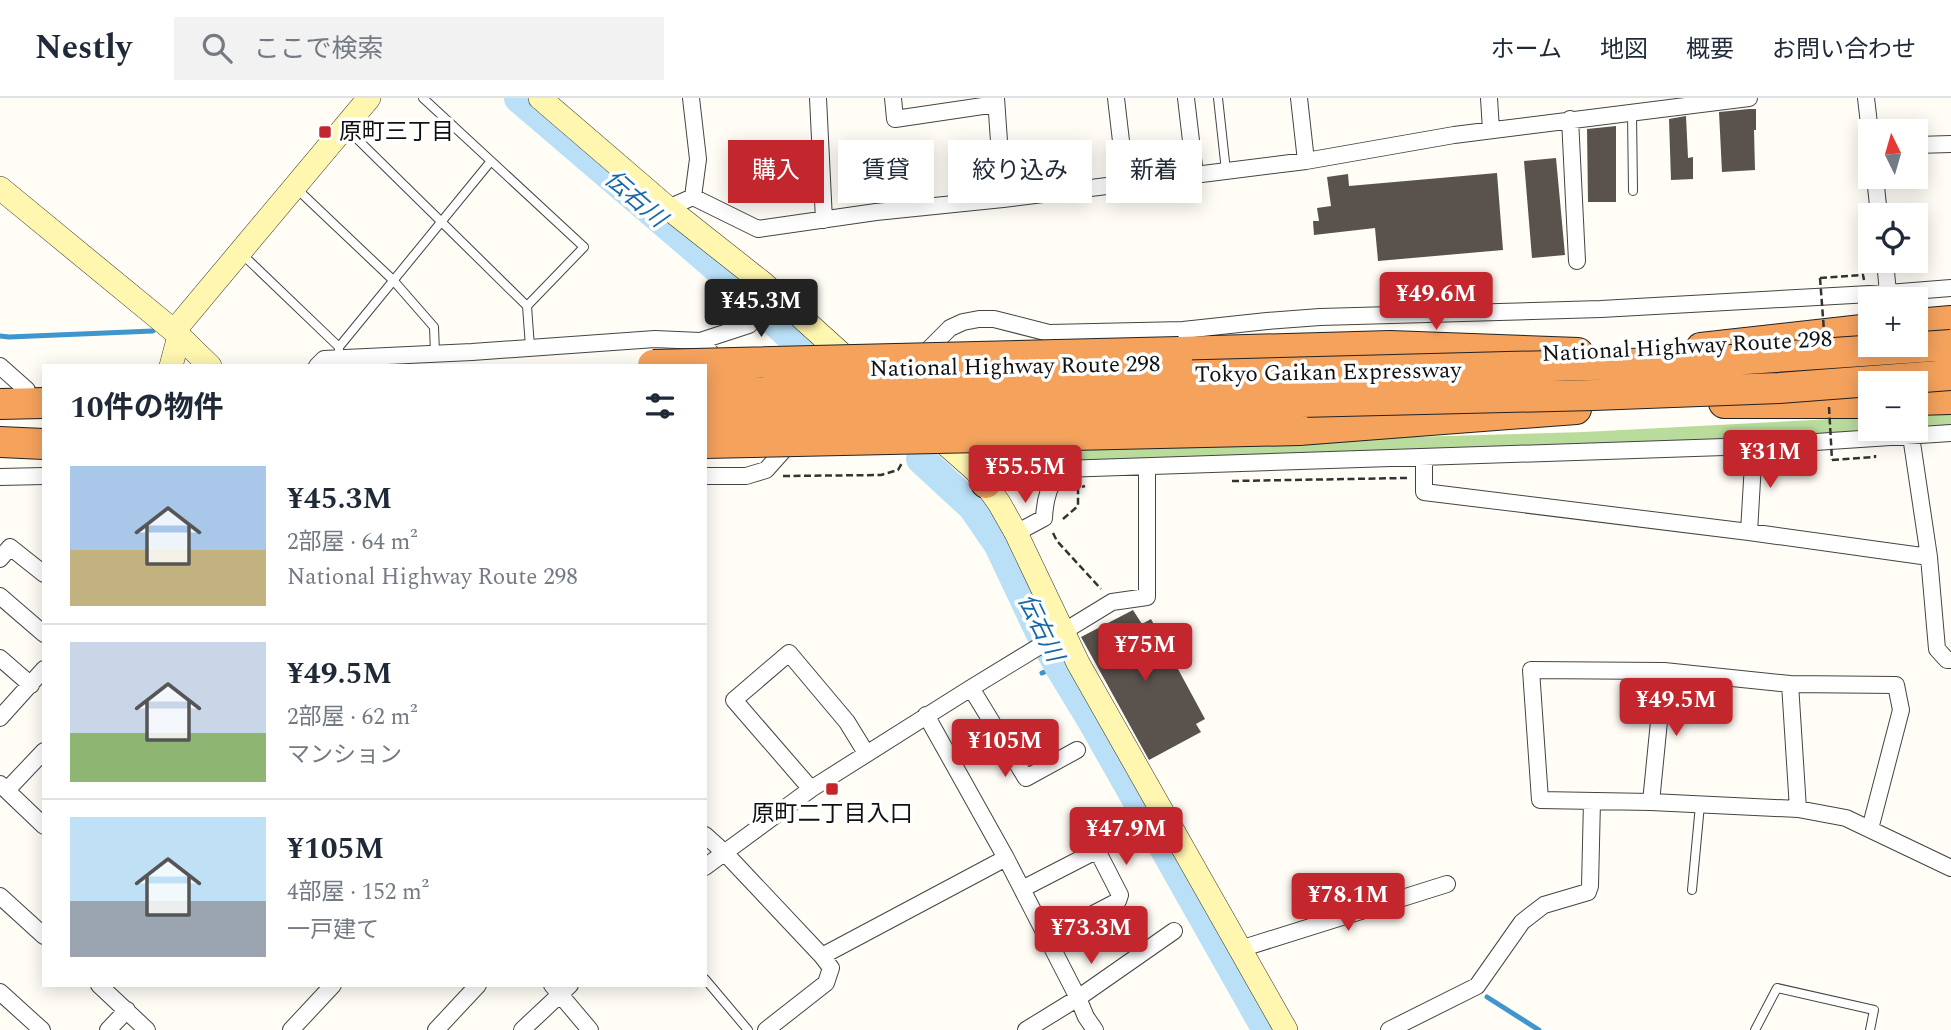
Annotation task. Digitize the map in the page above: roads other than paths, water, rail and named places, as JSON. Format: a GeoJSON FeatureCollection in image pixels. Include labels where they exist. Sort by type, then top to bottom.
{"type":"FeatureCollection","features":[{"type":"Feature","properties":{"kind":"highway"},"geometry":{"type":"LineString","coordinates":[[1928,323],[1951,321]]}},
{"type":"Feature","properties":{"kind":"highway"},"geometry":{"type":"LineString","coordinates":[[1701,348],[1858,330]]}},
{"type":"Feature","properties":{"kind":"highway"},"geometry":{"type":"LineString","coordinates":[[1928,332],[1951,331]]}},
{"type":"Feature","properties":{"kind":"highway","name":"National Highway Route 298"},"geometry":{"type":"LineString","coordinates":[[713,379],[924,369],[1578,353],[1858,338]]}},
{"type":"Feature","properties":{"kind":"highway","name":"Tokyo Gaikan Expressway"},"geometry":{"type":"LineString","coordinates":[[713,379],[1689,362],[1951,345]]}},
{"type":"Feature","properties":{"kind":"highway"},"geometry":{"type":"LineString","coordinates":[[707,364],[1390,346],[1578,353]]}},
{"type":"Feature","properties":{"kind":"highway","name":"Tokyo Gaikan Expressway"},"geometry":{"type":"LineString","coordinates":[[707,416],[1594,395],[1779,388],[1951,375]]}},
{"type":"Feature","properties":{"kind":"highway"},"geometry":{"type":"LineString","coordinates":[[1928,390],[1951,388]]}},
{"type":"Feature","properties":{"kind":"highway"},"geometry":{"type":"LineString","coordinates":[[0,404],[29,394]]}},
{"type":"Feature","properties":{"kind":"highway"},"geometry":{"type":"LineString","coordinates":[[707,430],[1576,409],[1858,395]]}},
{"type":"Feature","properties":{"kind":"highway"},"geometry":{"type":"LineString","coordinates":[[1928,399],[1951,398]]}},
{"type":"Feature","properties":{"kind":"highway"},"geometry":{"type":"LineString","coordinates":[[1704,403],[1858,403]]}},
{"type":"Feature","properties":{"kind":"highway"},"geometry":{"type":"LineString","coordinates":[[707,443],[1299,429],[1576,409]]}},
{"type":"Feature","properties":{"kind":"highway"},"geometry":{"type":"LineString","coordinates":[[986,483],[986,456],[998,423]]}},
{"type":"Feature","properties":{"kind":"highway"},"geometry":{"type":"LineString","coordinates":[[0,435],[42,434]]}},
{"type":"Feature","properties":{"kind":"highway"},"geometry":{"type":"LineString","coordinates":[[0,444],[42,444]]}},
{"type":"Feature","properties":{"kind":"street"},"geometry":{"type":"LineString","coordinates":[[171,364],[177,334],[240,252],[369,98]]}},
{"type":"Feature","properties":{"kind":"street"},"geometry":{"type":"LineString","coordinates":[[540,98],[668,208],[763,283],[976,471],[986,483],[1016,533],[1058,636],[1085,675],[1286,1030]]}},
{"type":"Feature","properties":{"kind":"street"},"geometry":{"type":"LineString","coordinates":[[691,98],[698,159],[693,197]]}},
{"type":"Feature","properties":{"kind":"street"},"geometry":{"type":"LineString","coordinates":[[818,98],[824,219]]}},
{"type":"Feature","properties":{"kind":"street"},"geometry":{"type":"LineString","coordinates":[[894,98],[895,119],[996,101],[999,140]]}},
{"type":"Feature","properties":{"kind":"street"},"geometry":{"type":"LineString","coordinates":[[1116,98],[1121,140]]}},
{"type":"Feature","properties":{"kind":"street"},"geometry":{"type":"LineString","coordinates":[[1186,98],[1191,140]]}},
{"type":"Feature","properties":{"kind":"street"},"geometry":{"type":"LineString","coordinates":[[1299,98],[1306,161]]}},
{"type":"Feature","properties":{"kind":"street"},"geometry":{"type":"LineString","coordinates":[[1489,98],[1492,130]]}},
{"type":"Feature","properties":{"kind":"street"},"geometry":{"type":"LineString","coordinates":[[1202,174],[1306,161],[1454,135],[1749,98]]}},
{"type":"Feature","properties":{"kind":"street"},"geometry":{"type":"LineString","coordinates":[[1866,98],[1868,119]]}},
{"type":"Feature","properties":{"kind":"street"},"geometry":{"type":"LineString","coordinates":[[1570,119],[1577,261]]}},
{"type":"Feature","properties":{"kind":"street"},"geometry":{"type":"LineString","coordinates":[[1928,145],[1951,144]]}},
{"type":"Feature","properties":{"kind":"street"},"geometry":{"type":"LineString","coordinates":[[0,188],[177,334],[209,364]]}},
{"type":"Feature","properties":{"kind":"street"},"geometry":{"type":"LineString","coordinates":[[668,208],[693,197],[758,229],[964,203]]}},
{"type":"Feature","properties":{"kind":"street"},"geometry":{"type":"LineString","coordinates":[[319,364],[339,352],[435,354],[655,339],[700,341],[749,326],[760,311],[763,283]]}},
{"type":"Feature","properties":{"kind":"street"},"geometry":{"type":"LineString","coordinates":[[1928,290],[1951,288]]}},
{"type":"Feature","properties":{"kind":"street"},"geometry":{"type":"LineString","coordinates":[[924,369],[930,348],[939,337],[963,322],[979,319],[994,319],[1049,333],[1183,330],[1320,317],[1601,309],[1858,295]]}},
{"type":"Feature","properties":{"kind":"street"},"geometry":{"type":"LineString","coordinates":[[700,341],[713,379]]}},
{"type":"Feature","properties":{"kind":"street"},"geometry":{"type":"LineString","coordinates":[[0,366],[29,394]]}},
{"type":"Feature","properties":{"kind":"street"},"geometry":{"type":"LineString","coordinates":[[707,476],[746,476],[766,470],[804,428]]}},
{"type":"Feature","properties":{"kind":"street"},"geometry":{"type":"LineString","coordinates":[[1928,435],[1951,433]]}},
{"type":"Feature","properties":{"kind":"street"},"geometry":{"type":"LineString","coordinates":[[1016,533],[1044,518],[1045,504],[1053,479],[1062,469],[1754,446],[1858,439]]}},
{"type":"Feature","properties":{"kind":"street"},"geometry":{"type":"LineString","coordinates":[[1912,441],[1929,557],[1937,649],[1947,660],[1951,660]]}},
{"type":"Feature","properties":{"kind":"street"},"geometry":{"type":"LineString","coordinates":[[1749,532],[1754,446]]}},
{"type":"Feature","properties":{"kind":"street"},"geometry":{"type":"LineString","coordinates":[[1424,457],[1424,492],[1929,557]]}},
{"type":"Feature","properties":{"kind":"street"},"geometry":{"type":"LineString","coordinates":[[707,866],[811,789],[926,715],[1112,602],[1147,597],[1147,467]]}},
{"type":"Feature","properties":{"kind":"street"},"geometry":{"type":"LineString","coordinates":[[0,477],[42,476]]}},
{"type":"Feature","properties":{"kind":"street"},"geometry":{"type":"LineString","coordinates":[[0,559],[10,547],[42,572]]}},
{"type":"Feature","properties":{"kind":"street"},"geometry":{"type":"LineString","coordinates":[[0,596],[42,632]]}},
{"type":"Feature","properties":{"kind":"street"},"geometry":{"type":"LineString","coordinates":[[811,789],[734,700],[789,653],[846,722],[866,753]]}},
{"type":"Feature","properties":{"kind":"street"},"geometry":{"type":"LineString","coordinates":[[0,658],[30,685]]}},
{"type":"Feature","properties":{"kind":"street"},"geometry":{"type":"LineString","coordinates":[[1870,830],[1901,710],[1896,685],[1790,684],[1664,671],[1531,670],[1540,800],[1798,809],[1846,818],[1870,830],[1951,868]]}},
{"type":"Feature","properties":{"kind":"street"},"geometry":{"type":"LineString","coordinates":[[0,718],[42,671]]}},
{"type":"Feature","properties":{"kind":"street"},"geometry":{"type":"LineString","coordinates":[[1651,802],[1664,671]]}},
{"type":"Feature","properties":{"kind":"street"},"geometry":{"type":"LineString","coordinates":[[1790,684],[1798,809]]}},
{"type":"Feature","properties":{"kind":"street"},"geometry":{"type":"LineString","coordinates":[[971,688],[1026,778],[1077,750]]}},
{"type":"Feature","properties":{"kind":"street"},"geometry":{"type":"LineString","coordinates":[[926,715],[1006,858],[1095,1030]]}},
{"type":"Feature","properties":{"kind":"street"},"geometry":{"type":"LineString","coordinates":[[42,753],[3,787],[42,824]]}},
{"type":"Feature","properties":{"kind":"street"},"geometry":{"type":"LineString","coordinates":[[1389,1030],[1476,986],[1522,922],[1544,905],[1588,892],[1592,801]]}},
{"type":"Feature","properties":{"kind":"street"},"geometry":{"type":"LineString","coordinates":[[707,837],[831,968],[826,983],[766,1030]]}},
{"type":"Feature","properties":{"kind":"street"},"geometry":{"type":"LineString","coordinates":[[1022,889],[1092,853],[1100,856],[1119,895],[1118,901],[1047,938]]}},
{"type":"Feature","properties":{"kind":"street"},"geometry":{"type":"LineString","coordinates":[[822,956],[1006,858]]}},
{"type":"Feature","properties":{"kind":"street"},"geometry":{"type":"LineString","coordinates":[[1240,948],[1447,884]]}},
{"type":"Feature","properties":{"kind":"street"},"geometry":{"type":"LineString","coordinates":[[0,896],[42,934]]}},
{"type":"Feature","properties":{"kind":"street"},"geometry":{"type":"LineString","coordinates":[[1026,1030],[1078,998],[1174,931]]}},
{"type":"Feature","properties":{"kind":"street"},"geometry":{"type":"LineString","coordinates":[[101,987],[147,1030]]}},
{"type":"Feature","properties":{"kind":"street"},"geometry":{"type":"LineString","coordinates":[[291,1030],[330,987]]}},
{"type":"Feature","properties":{"kind":"street"},"geometry":{"type":"LineString","coordinates":[[436,1030],[476,987]]}},
{"type":"Feature","properties":{"kind":"street"},"geometry":{"type":"LineString","coordinates":[[522,1030],[561,988],[590,1030]]}},
{"type":"Feature","properties":{"kind":"street"},"geometry":{"type":"LineString","coordinates":[[0,992],[43,1030]]}},
{"type":"Feature","properties":{"kind":"street"},"geometry":{"type":"LineString","coordinates":[[108,1030],[127,1010]]}},
{"type":"Feature","properties":{"kind":"lane"},"geometry":{"type":"LineString","coordinates":[[424,98],[584,247],[527,306]]}},
{"type":"Feature","properties":{"kind":"lane"},"geometry":{"type":"LineString","coordinates":[[1218,98],[1226,171]]}},
{"type":"Feature","properties":{"kind":"lane"},"geometry":{"type":"LineString","coordinates":[[1632,113],[1633,191]]}},
{"type":"Feature","properties":{"kind":"lane"},"geometry":{"type":"LineString","coordinates":[[344,127],[527,306],[530,347]]}},
{"type":"Feature","properties":{"kind":"lane"},"geometry":{"type":"LineString","coordinates":[[240,252],[339,352],[393,280],[491,162]]}},
{"type":"Feature","properties":{"kind":"lane"},"geometry":{"type":"LineString","coordinates":[[295,187],[393,280],[434,327],[435,354]]}},
{"type":"Feature","properties":{"kind":"lane"},"geometry":{"type":"LineString","coordinates":[[1692,890],[1700,805]]}},
{"type":"Feature","properties":{"kind":"lane"},"geometry":{"type":"LineString","coordinates":[[707,981],[748,1030]]}},
{"type":"Feature","properties":{"kind":"lane"},"geometry":{"type":"LineString","coordinates":[[1755,1030],[1777,988],[1874,1010],[1870,1030]]}},
{"type":"Feature","properties":{"kind":"waterway","name":"伝右川"},"geometry":{"type":"LineString","coordinates":[[519,98],[714,265],[752,301]]}},
{"type":"Feature","properties":{"kind":"waterway","name":"伝右川"},"geometry":{"type":"LineString","coordinates":[[769,316],[819,363]]}},
{"type":"Feature","properties":{"kind":"waterway"},"geometry":{"type":"LineString","coordinates":[[0,336],[153,331]]}},
{"type":"Feature","properties":{"kind":"waterway","name":"伝右川"},"geometry":{"type":"LineString","coordinates":[[921,459],[973,507],[999,545],[1040,632],[1267,1030]]}},
{"type":"Feature","properties":{"kind":"waterway"},"geometry":{"type":"LineString","coordinates":[[1042,673],[1059,666]]}},
{"type":"Feature","properties":{"kind":"waterway"},"geometry":{"type":"LineString","coordinates":[[1487,997],[1539,1030]]}},
{"type":"Feature","properties":{"kind":"place","name":"原町三丁目"},"geometry":{"type":"Point","coordinates":[325,132]}},
{"type":"Feature","properties":{"kind":"place","name":"原町二丁目入口"},"geometry":{"type":"Point","coordinates":[832,789]}}]}
